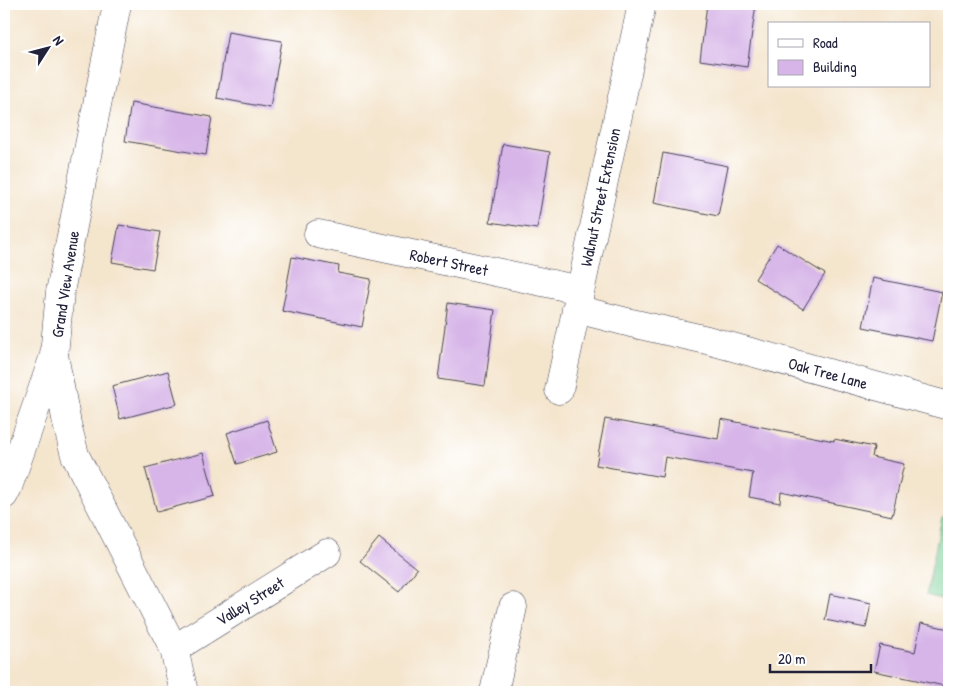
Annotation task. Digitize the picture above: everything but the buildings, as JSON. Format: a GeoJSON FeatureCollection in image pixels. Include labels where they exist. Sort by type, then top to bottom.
{"type":"FeatureCollection","features":[{"type":"Feature","properties":{"kind":"street","name":"Grand View Avenue"},"geometry":{"type":"LineString","coordinates":[[117,4],[60,292],[54,355],[67,424],[76,456],[174,649],[184,692]]}},
{"type":"Feature","properties":{"kind":"street","name":"Walnut Street Extension"},"geometry":{"type":"LineString","coordinates":[[559,390],[642,4]]}},
{"type":"Feature","properties":{"kind":"street","name":"Robert Street"},"geometry":{"type":"LineString","coordinates":[[318,234],[578,300],[631,323]]}},
{"type":"Feature","properties":{"kind":"street","name":"Oak Tree Lane"},"geometry":{"type":"LineString","coordinates":[[631,323],[707,340],[949,406]]}},
{"type":"Feature","properties":{"kind":"street"},"geometry":{"type":"LineString","coordinates":[[4,495],[54,355]]}},
{"type":"Feature","properties":{"kind":"street","name":"Valley Street"},"geometry":{"type":"LineString","coordinates":[[174,649],[327,553]]}},
{"type":"Feature","properties":{"kind":"street"},"geometry":{"type":"LineString","coordinates":[[494,692],[513,607]]}},
{"type":"Feature","properties":{"kind":"green space"},"geometry":{"type":"Polygon","coordinates":[[[942,517],[949,518],[949,601],[926,595],[942,517]]]}}]}
